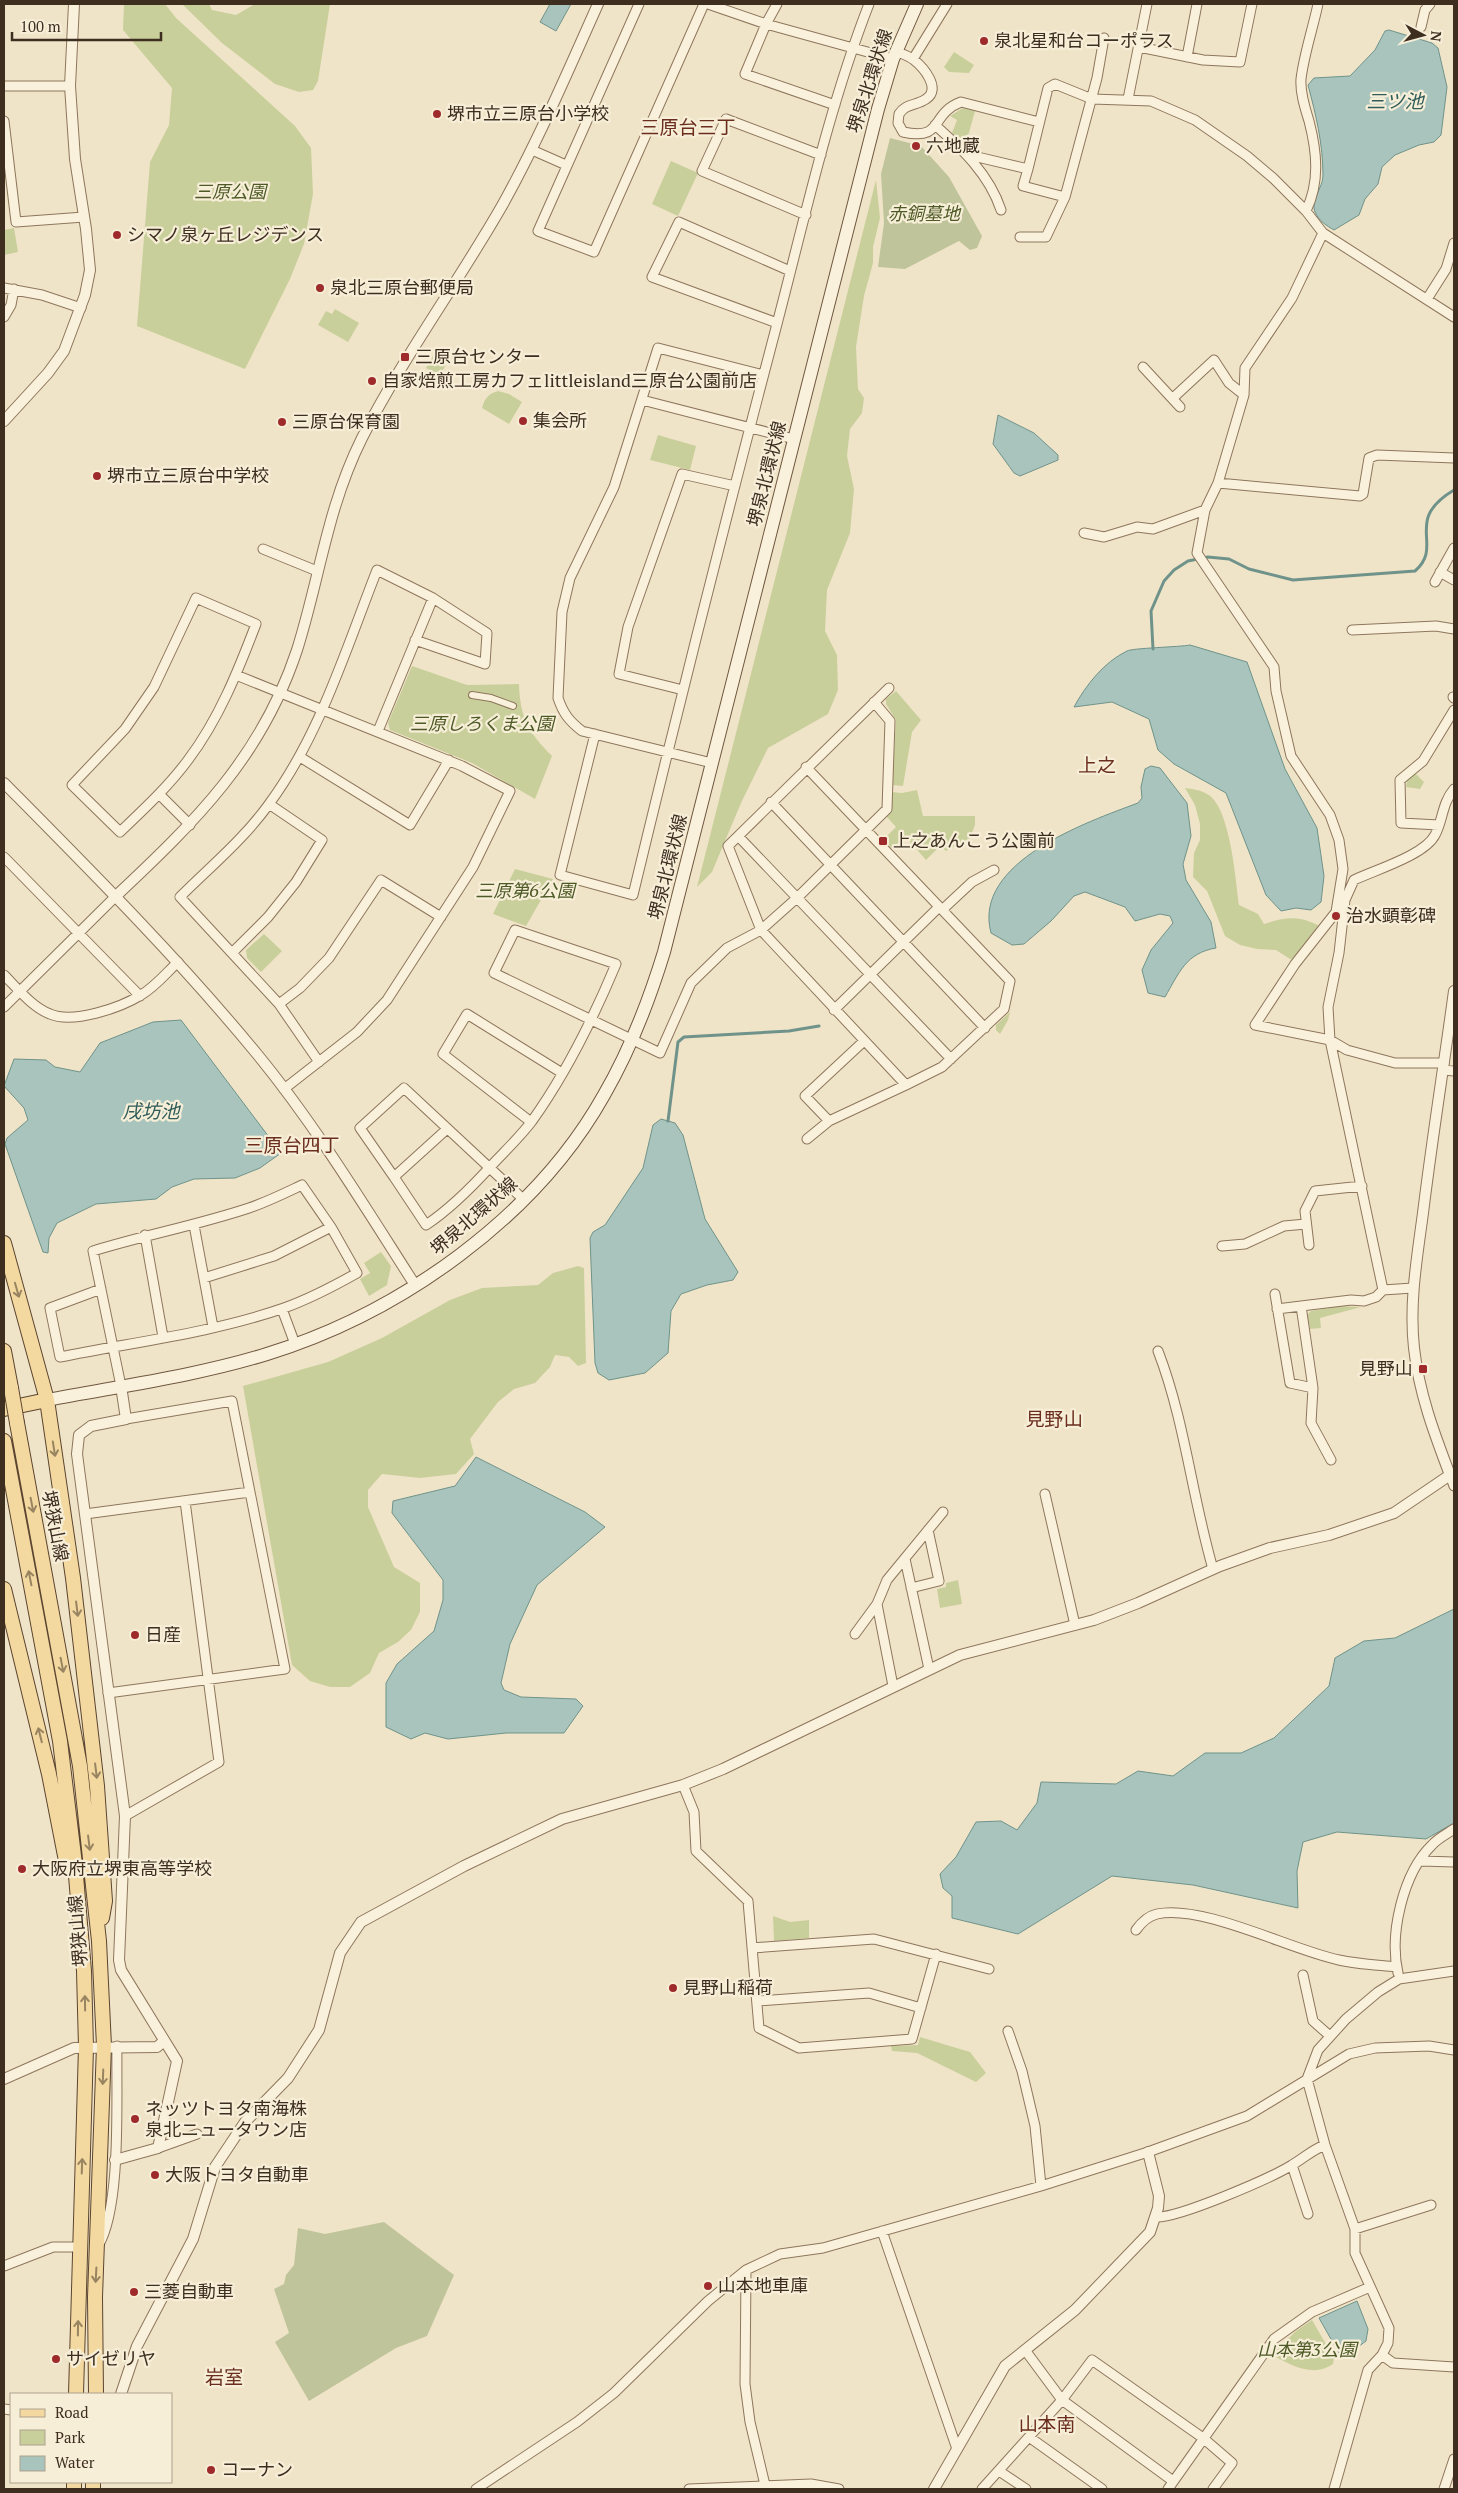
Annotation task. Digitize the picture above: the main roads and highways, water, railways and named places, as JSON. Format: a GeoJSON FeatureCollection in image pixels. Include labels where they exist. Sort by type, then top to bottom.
{"type":"FeatureCollection","features":[{"type":"Feature","properties":{"kind":"main road","name":"堺泉北環状線"},"geometry":{"type":"LineString","coordinates":[[47,1400],[219,1367],[295,1344],[370,1312],[415,1285],[475,1243],[523,1199],[562,1155],[604,1096],[632,1040],[664,952],[878,109],[894,55],[917,4]]}},
{"type":"Feature","properties":{"kind":"main road"},"geometry":{"type":"LineString","coordinates":[[4,1243],[47,1400],[73,1578],[97,1786],[105,1902],[99,1941]]}},
{"type":"Feature","properties":{"kind":"main road","name":"堺狭山線"},"geometry":{"type":"LineString","coordinates":[[4,1351],[80,1766],[110,2046],[95,2297],[96,2393]]}},
{"type":"Feature","properties":{"kind":"main road"},"geometry":{"type":"LineString","coordinates":[[4,1409],[47,1400]]}},
{"type":"Feature","properties":{"kind":"main road","name":"堺狭山線"},"geometry":{"type":"LineString","coordinates":[[4,1441],[60,1741],[75,1864],[84,1971],[86,2047],[76,2393]]}},
{"type":"Feature","properties":{"kind":"main road"},"geometry":{"type":"LineString","coordinates":[[4,1590],[49,1774],[80,1938]]}},
{"type":"Feature","properties":{"kind":"water"},"geometry":{"type":"Polygon","coordinates":[[[550,4],[571,4],[556,31],[540,22],[550,4]]]}},
{"type":"Feature","properties":{"kind":"water","name":"三ツ池"},"geometry":{"type":"Polygon","coordinates":[[[1389,30],[1432,43],[1438,48],[1447,87],[1441,135],[1434,142],[1419,145],[1395,155],[1382,167],[1378,184],[1365,199],[1359,215],[1334,230],[1321,221],[1314,208],[1323,176],[1323,164],[1314,107],[1308,85],[1314,78],[1350,76],[1375,50],[1385,31],[1389,30]]]}},
{"type":"Feature","properties":{"kind":"water"},"geometry":{"type":"Polygon","coordinates":[[[998,415],[1034,433],[1058,455],[1058,460],[1020,476],[1014,473],[993,444],[998,415]]]}},
{"type":"Feature","properties":{"kind":"water"},"geometry":{"type":"Polygon","coordinates":[[[1190,645],[1247,662],[1285,769],[1317,828],[1324,876],[1321,902],[1311,910],[1296,908],[1281,911],[1266,895],[1226,793],[1174,764],[1158,750],[1149,719],[1112,702],[1074,707],[1096,675],[1111,661],[1127,651],[1190,645]]]}},
{"type":"Feature","properties":{"kind":"water"},"geometry":{"type":"Polygon","coordinates":[[[1151,766],[1160,768],[1187,803],[1191,836],[1183,864],[1186,880],[1211,922],[1216,948],[1197,954],[1190,959],[1179,972],[1165,997],[1148,993],[1142,970],[1151,950],[1173,923],[1170,916],[1160,914],[1135,921],[1125,907],[1085,892],[1074,896],[1051,921],[1024,944],[1012,945],[991,933],[990,908],[999,885],[1016,866],[1038,848],[1064,834],[1091,821],[1138,803],[1142,798],[1141,787],[1145,769],[1151,766]]]}},
{"type":"Feature","properties":{"kind":"water","name":"戌坊池"},"geometry":{"type":"Polygon","coordinates":[[[181,1020],[281,1153],[260,1168],[235,1178],[194,1179],[172,1187],[156,1199],[96,1204],[57,1223],[49,1238],[48,1253],[43,1252],[5,1144],[7,1138],[28,1120],[24,1108],[4,1086],[14,1059],[46,1060],[55,1067],[80,1072],[100,1043],[153,1022],[181,1020]]]}},
{"type":"Feature","properties":{"kind":"water"},"geometry":{"type":"Polygon","coordinates":[[[661,1119],[675,1123],[683,1135],[705,1219],[738,1272],[733,1280],[707,1285],[681,1294],[671,1311],[668,1353],[645,1373],[609,1380],[598,1373],[595,1363],[590,1238],[593,1232],[605,1225],[643,1168],[653,1125],[661,1119]]]}},
{"type":"Feature","properties":{"kind":"water"},"geometry":{"type":"Polygon","coordinates":[[[476,1457],[585,1512],[605,1527],[537,1585],[510,1644],[501,1683],[504,1690],[521,1697],[576,1699],[583,1706],[564,1733],[506,1733],[448,1739],[425,1733],[411,1739],[386,1727],[386,1683],[397,1664],[434,1631],[443,1600],[443,1580],[392,1513],[393,1501],[455,1486],[476,1457]]]}},
{"type":"Feature","properties":{"kind":"water"},"geometry":{"type":"Polygon","coordinates":[[[1454,1609],[1454,1823],[1426,1839],[1337,1832],[1303,1842],[1297,1871],[1298,1908],[1193,1885],[1112,1876],[1018,1934],[952,1918],[952,1896],[943,1888],[940,1874],[956,1857],[976,1822],[1001,1821],[1017,1830],[1037,1803],[1041,1782],[1116,1784],[1138,1771],[1173,1776],[1205,1753],[1241,1753],[1274,1738],[1329,1686],[1335,1658],[1364,1641],[1395,1638],[1454,1609]]]}},
{"type":"Feature","properties":{"kind":"water"},"geometry":{"type":"Polygon","coordinates":[[[1357,2301],[1368,2329],[1366,2341],[1346,2356],[1340,2355],[1319,2318],[1357,2301]]]}},
{"type":"Feature","properties":{"kind":"waterway"},"geometry":{"type":"LineString","coordinates":[[1153,649],[1151,611],[1164,581],[1174,570],[1188,561],[1208,557],[1229,559],[1249,569],[1293,580],[1415,571],[1423,561],[1426,552],[1427,522],[1430,512],[1439,501],[1454,490]]}},
{"type":"Feature","properties":{"kind":"waterway"},"geometry":{"type":"LineString","coordinates":[[668,1121],[678,1042],[684,1037],[789,1031],[819,1026]]}},
{"type":"Feature","properties":{"kind":"place","name":"泉北星和台コーポラス"},"geometry":{"type":"Point","coordinates":[984,41]}},
{"type":"Feature","properties":{"kind":"place","name":"堺市立三原台小学校"},"geometry":{"type":"Point","coordinates":[437,114]}},
{"type":"Feature","properties":{"kind":"place","name":"六地蔵"},"geometry":{"type":"Point","coordinates":[916,146]}},
{"type":"Feature","properties":{"kind":"place","name":"シマノ泉ヶ丘レジデンス"},"geometry":{"type":"Point","coordinates":[117,235]}},
{"type":"Feature","properties":{"kind":"place","name":"泉北三原台郵便局"},"geometry":{"type":"Point","coordinates":[320,288]}},
{"type":"Feature","properties":{"kind":"place","name":"三原台センター"},"geometry":{"type":"Point","coordinates":[405,357]}},
{"type":"Feature","properties":{"kind":"place","name":"自家焙煎工房カフェlittleisland三原台公園前店"},"geometry":{"type":"Point","coordinates":[372,381]}},
{"type":"Feature","properties":{"kind":"place","name":"集会所"},"geometry":{"type":"Point","coordinates":[523,421]}},
{"type":"Feature","properties":{"kind":"place","name":"三原台保育園"},"geometry":{"type":"Point","coordinates":[282,422]}},
{"type":"Feature","properties":{"kind":"place","name":"堺市立三原台中学校"},"geometry":{"type":"Point","coordinates":[97,476]}},
{"type":"Feature","properties":{"kind":"place","name":"上之あんこう公園前"},"geometry":{"type":"Point","coordinates":[883,841]}},
{"type":"Feature","properties":{"kind":"place","name":"治水顕彰碑"},"geometry":{"type":"Point","coordinates":[1336,916]}},
{"type":"Feature","properties":{"kind":"place","name":"見野山"},"geometry":{"type":"Point","coordinates":[1423,1369]}},
{"type":"Feature","properties":{"kind":"place","name":"日産"},"geometry":{"type":"Point","coordinates":[135,1635]}},
{"type":"Feature","properties":{"kind":"place","name":"大阪府立堺東高等学校"},"geometry":{"type":"Point","coordinates":[22,1869]}},
{"type":"Feature","properties":{"kind":"place","name":"見野山稲荷"},"geometry":{"type":"Point","coordinates":[673,1988]}},
{"type":"Feature","properties":{"kind":"place","name":"ネッツトヨタ南海株 泉北ニュータウン店"},"geometry":{"type":"Point","coordinates":[135,2119]}},
{"type":"Feature","properties":{"kind":"place","name":"大阪トヨタ自動車"},"geometry":{"type":"Point","coordinates":[155,2175]}},
{"type":"Feature","properties":{"kind":"place","name":"山本地車庫"},"geometry":{"type":"Point","coordinates":[708,2286]}},
{"type":"Feature","properties":{"kind":"place","name":"三菱自動車"},"geometry":{"type":"Point","coordinates":[134,2292]}},
{"type":"Feature","properties":{"kind":"place","name":"サイゼリヤ"},"geometry":{"type":"Point","coordinates":[56,2359]}},
{"type":"Feature","properties":{"kind":"place","name":"コーナン"},"geometry":{"type":"Point","coordinates":[211,2470]}},
{"type":"Feature","properties":{"kind":"district","name":"三原台三丁"},"geometry":{"type":"Point","coordinates":[688,127]}},
{"type":"Feature","properties":{"kind":"district","name":"上之"},"geometry":{"type":"Point","coordinates":[1097,765]}},
{"type":"Feature","properties":{"kind":"district","name":"三原台四丁"},"geometry":{"type":"Point","coordinates":[292,1145]}},
{"type":"Feature","properties":{"kind":"district","name":"見野山"},"geometry":{"type":"Point","coordinates":[1054,1419]}},
{"type":"Feature","properties":{"kind":"district","name":"岩室"},"geometry":{"type":"Point","coordinates":[224,2377]}},
{"type":"Feature","properties":{"kind":"district","name":"山本南"},"geometry":{"type":"Point","coordinates":[1047,2424]}},
{"type":"Feature","properties":{"kind":"park label","name":"三原公園"},"geometry":{"type":"Point","coordinates":[230,192]}},
{"type":"Feature","properties":{"kind":"park label","name":"赤銅墓地"},"geometry":{"type":"Point","coordinates":[924,214]}},
{"type":"Feature","properties":{"kind":"park label","name":"三原しろくま公園"},"geometry":{"type":"Point","coordinates":[482,724]}},
{"type":"Feature","properties":{"kind":"park label","name":"三原第6公園"},"geometry":{"type":"Point","coordinates":[525,891]}},
{"type":"Feature","properties":{"kind":"park label","name":"山本第3公園"},"geometry":{"type":"Point","coordinates":[1307,2350]}}]}
